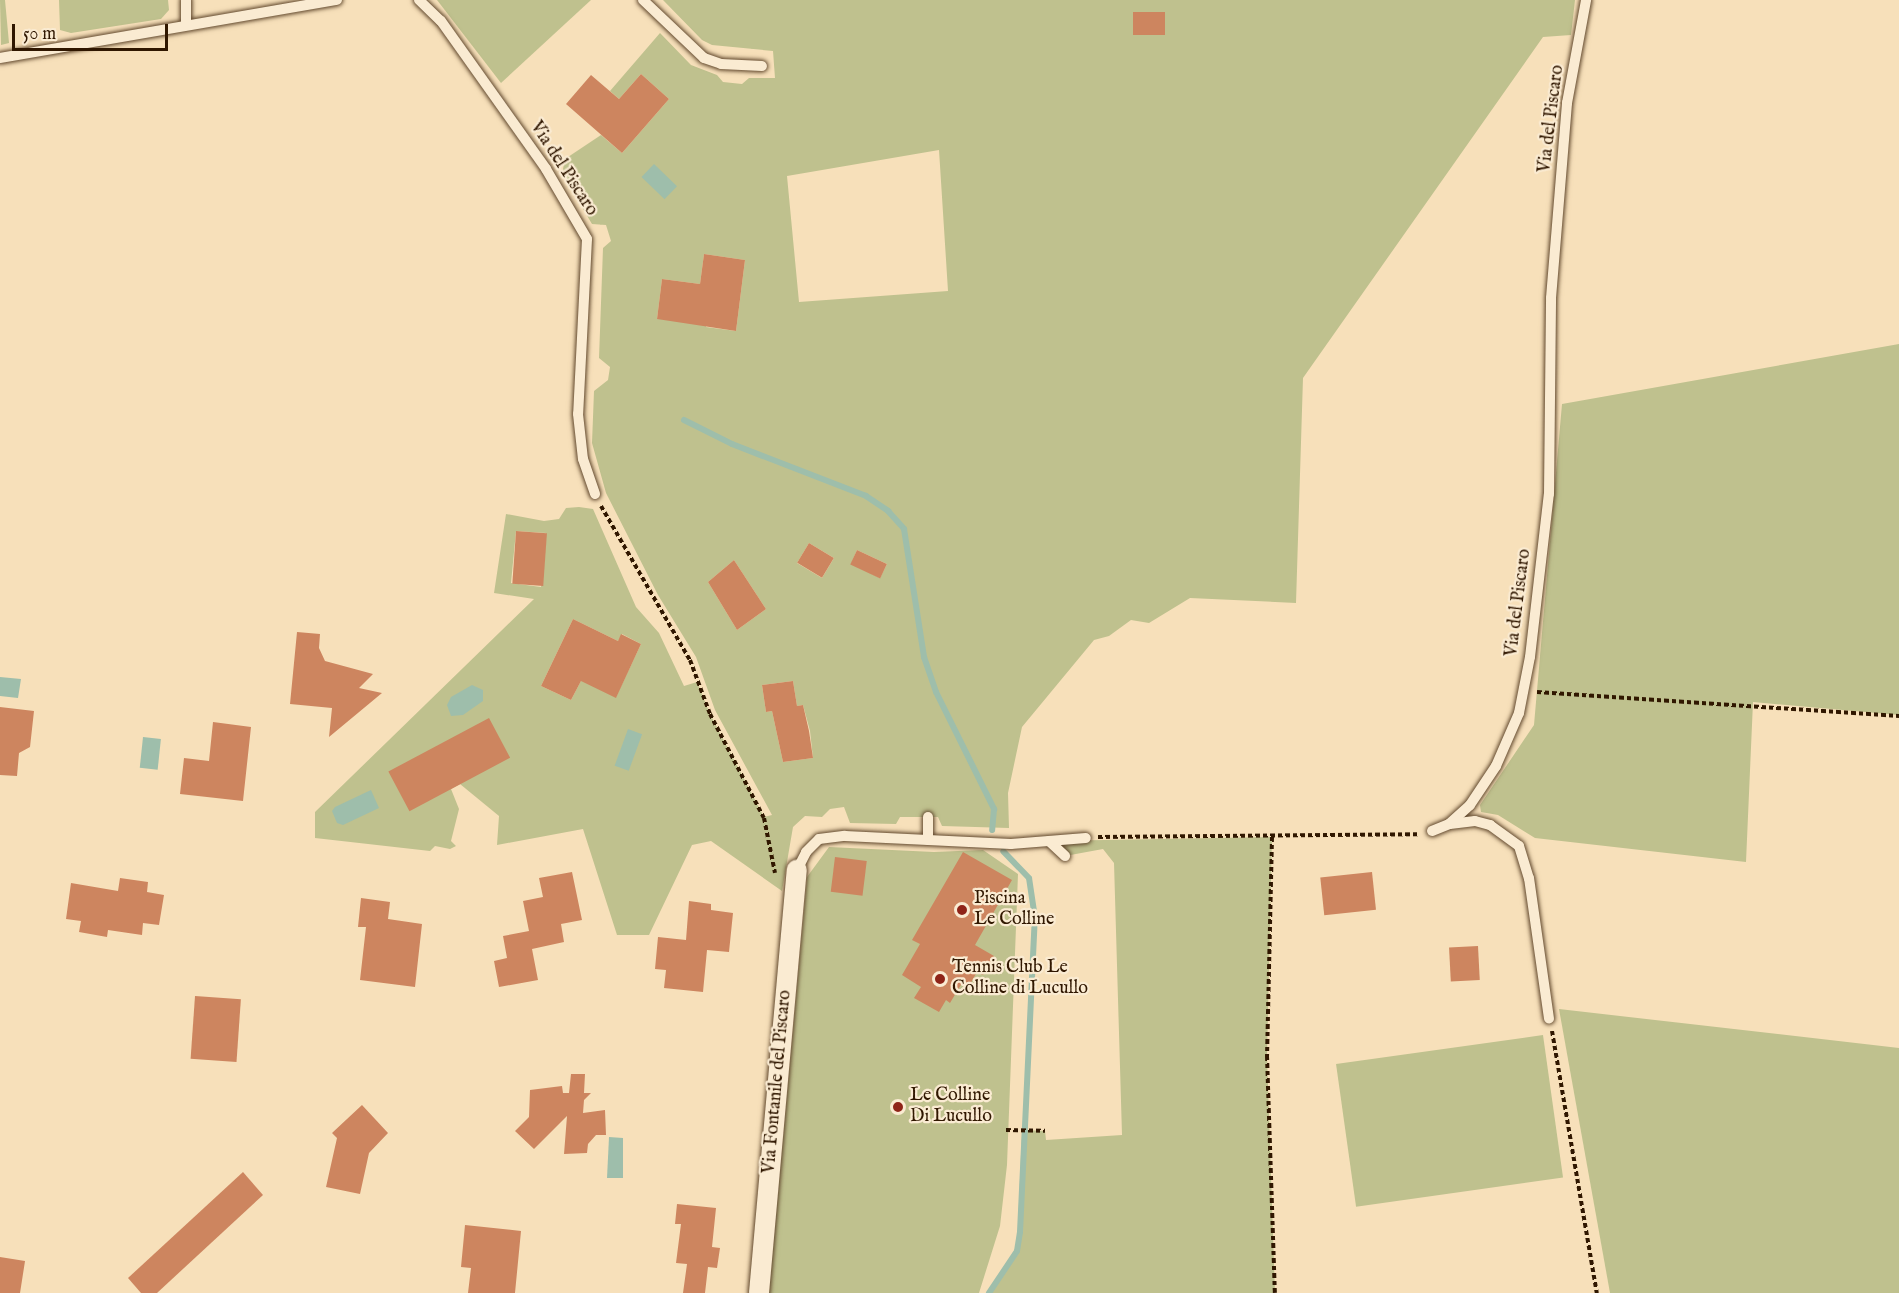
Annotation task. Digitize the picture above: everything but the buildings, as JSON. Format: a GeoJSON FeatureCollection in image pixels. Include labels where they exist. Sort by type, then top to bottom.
{"type":"FeatureCollection","features":[{"type":"Feature","properties":{"kind":"street","name":"Via Fontanile del Piscaro"},"geometry":{"type":"LineString","coordinates":[[759,1293],[797,880]]}},
{"type":"Feature","properties":{"kind":"lane"},"geometry":{"type":"LineString","coordinates":[[186,0],[186,24]]}},
{"type":"Feature","properties":{"kind":"lane"},"geometry":{"type":"LineString","coordinates":[[0,58],[186,24],[338,0]]}},
{"type":"Feature","properties":{"kind":"lane","name":"Via del Piscaro"},"geometry":{"type":"LineString","coordinates":[[419,0],[441,21],[544,166],[588,239],[578,414],[584,459],[595,494]]}},
{"type":"Feature","properties":{"kind":"lane"},"geometry":{"type":"LineString","coordinates":[[643,0],[704,58],[721,64],[762,66]]}},
{"type":"Feature","properties":{"kind":"lane","name":"Via del Piscaro"},"geometry":{"type":"LineString","coordinates":[[1432,831],[1449,825],[1470,805],[1496,766],[1519,713],[1549,494],[1551,298],[1567,103],[1586,0]]}},
{"type":"Feature","properties":{"kind":"lane"},"geometry":{"type":"LineString","coordinates":[[928,817],[928,840]]}},
{"type":"Feature","properties":{"kind":"lane"},"geometry":{"type":"LineString","coordinates":[[1449,825],[1475,821],[1490,825],[1519,846],[1529,878],[1550,1018]]}},
{"type":"Feature","properties":{"kind":"lane"},"geometry":{"type":"LineString","coordinates":[[797,880],[806,852],[819,839],[845,836],[1011,844],[1086,838]]}},
{"type":"Feature","properties":{"kind":"lane"},"geometry":{"type":"LineString","coordinates":[[1049,841],[1065,856]]}},
{"type":"Feature","properties":{"kind":"path"},"geometry":{"type":"LineString","coordinates":[[595,494],[631,565],[690,660],[710,714],[764,818],[775,873],[782,883],[797,880]]}},
{"type":"Feature","properties":{"kind":"path"},"geometry":{"type":"LineString","coordinates":[[1523,691],[1899,716]]}},
{"type":"Feature","properties":{"kind":"path"},"geometry":{"type":"LineString","coordinates":[[1086,838],[1406,836],[1432,831]]}},
{"type":"Feature","properties":{"kind":"path"},"geometry":{"type":"LineString","coordinates":[[1272,837],[1267,1056],[1275,1293]]}},
{"type":"Feature","properties":{"kind":"path"},"geometry":{"type":"LineString","coordinates":[[1550,1018],[1597,1293]]}},
{"type":"Feature","properties":{"kind":"path"},"geometry":{"type":"LineString","coordinates":[[1006,1130],[1045,1131]]}},
{"type":"Feature","properties":{"kind":"green space"},"geometry":{"type":"Polygon","coordinates":[[[0,0],[5,0],[9,43],[1,45],[0,0]]]}},
{"type":"Feature","properties":{"kind":"green space"},"geometry":{"type":"Polygon","coordinates":[[[59,0],[168,0],[169,10],[161,19],[71,33],[60,30],[59,0]]]}},
{"type":"Feature","properties":{"kind":"green space"},"geometry":{"type":"Polygon","coordinates":[[[437,0],[591,0],[501,83],[437,0]]]}},
{"type":"Feature","properties":{"kind":"green space"},"geometry":{"type":"Polygon","coordinates":[[[663,0],[1575,0],[1571,35],[1543,37],[1303,378],[1296,603],[1190,598],[1149,623],[1131,620],[1109,636],[1094,640],[1022,727],[1008,793],[1009,828],[942,826],[938,817],[900,817],[896,824],[850,823],[844,807],[830,809],[822,817],[805,816],[793,827],[782,891],[711,841],[692,845],[649,935],[617,935],[583,829],[497,845],[499,816],[460,784],[451,789],[459,809],[451,841],[456,846],[450,849],[435,846],[430,851],[315,838],[315,812],[534,599],[494,593],[506,514],[544,521],[559,519],[566,508],[579,507],[593,509],[636,607],[659,633],[684,686],[697,682],[710,714],[764,817],[772,815],[715,710],[696,657],[658,595],[606,493],[592,443],[594,391],[608,380],[610,367],[599,358],[603,248],[611,241],[606,225],[592,224],[562,174],[565,159],[601,135],[622,153],[669,99],[641,74],[619,99],[610,91],[660,33],[691,65],[717,75],[723,82],[742,84],[749,78],[775,78],[773,51],[712,45],[702,40],[663,0]],[[939,150],[787,176],[799,302],[948,291],[939,150]],[[704,254],[700,284],[662,279],[657,319],[707,319],[706,327],[736,331],[745,260],[704,254]],[[516,531],[511,583],[541,587],[546,533],[516,531]],[[809,543],[797,563],[822,578],[834,558],[809,543]],[[857,550],[851,564],[880,578],[887,564],[857,550]],[[734,560],[708,582],[737,630],[766,609],[734,560]],[[573,619],[541,686],[571,700],[582,679],[616,697],[641,644],[622,634],[618,641],[573,619]],[[793,681],[762,685],[766,712],[772,711],[783,762],[813,758],[810,731],[803,705],[797,706],[793,681]]]}},
{"type":"Feature","properties":{"kind":"green space"},"geometry":{"type":"Polygon","coordinates":[[[1899,344],[1899,715],[1753,702],[1746,862],[1535,838],[1498,815],[1481,812],[1480,805],[1534,725],[1562,404],[1899,344]]]}},
{"type":"Feature","properties":{"kind":"green space"},"geometry":{"type":"Polygon","coordinates":[[[1272,837],[1267,1056],[1275,1293],[989,1293],[1017,1251],[1022,1130],[1045,1131],[1046,1140],[1122,1135],[1114,863],[1103,849],[1065,856],[1049,841],[1272,837]]]}},
{"type":"Feature","properties":{"kind":"green space","name":"Le Colline Di Lucullo"},"geometry":{"type":"Polygon","coordinates":[[[829,847],[934,852],[983,850],[1018,874],[1007,1165],[1000,1226],[979,1293],[769,1293],[807,877],[829,847]]]}},
{"type":"Feature","properties":{"kind":"green space"},"geometry":{"type":"Polygon","coordinates":[[[1559,1009],[1899,1048],[1899,1293],[1610,1293],[1559,1009]]]}},
{"type":"Feature","properties":{"kind":"green space"},"geometry":{"type":"Polygon","coordinates":[[[1543,1035],[1563,1178],[1356,1207],[1336,1064],[1543,1035]]]}},
{"type":"Feature","properties":{"kind":"shaded area"},"geometry":{"type":"Polygon","coordinates":[[[654,164],[677,186],[665,199],[641,177],[654,164]]]}},
{"type":"Feature","properties":{"kind":"shaded area"},"geometry":{"type":"Polygon","coordinates":[[[0,677],[21,679],[18,698],[0,696],[0,677]]]}},
{"type":"Feature","properties":{"kind":"shaded area"},"geometry":{"type":"Polygon","coordinates":[[[472,685],[483,690],[483,701],[463,715],[451,716],[447,705],[451,697],[472,685]]]}},
{"type":"Feature","properties":{"kind":"shaded area"},"geometry":{"type":"Polygon","coordinates":[[[628,729],[642,734],[629,771],[615,766],[628,729]]]}},
{"type":"Feature","properties":{"kind":"shaded area"},"geometry":{"type":"Polygon","coordinates":[[[143,737],[161,739],[158,770],[140,768],[143,737]]]}},
{"type":"Feature","properties":{"kind":"shaded area"},"geometry":{"type":"Polygon","coordinates":[[[371,790],[379,808],[343,825],[337,823],[332,811],[335,807],[371,790]]]}},
{"type":"Feature","properties":{"kind":"shaded area"},"geometry":{"type":"Polygon","coordinates":[[[609,1137],[623,1138],[623,1178],[607,1178],[609,1137]]]}},
{"type":"Feature","properties":{"kind":"waterway"},"geometry":{"type":"LineString","coordinates":[[684,420],[732,444],[866,496],[888,511],[904,529],[924,657],[936,692],[994,809],[992,830]]}},
{"type":"Feature","properties":{"kind":"waterway"},"geometry":{"type":"LineString","coordinates":[[989,1293],[1017,1251],[1020,1232],[1035,918],[1029,878],[1003,851]]}},
{"type":"Feature","properties":{"kind":"place","name":"Piscina Le Colline"},"geometry":{"type":"Point","coordinates":[962,910]}},
{"type":"Feature","properties":{"kind":"place","name":"Tennis Club Le Colline di Lucullo"},"geometry":{"type":"Point","coordinates":[940,979]}},
{"type":"Feature","properties":{"kind":"place","name":"Le Colline Di Lucullo"},"geometry":{"type":"Point","coordinates":[898,1107]}}]}
